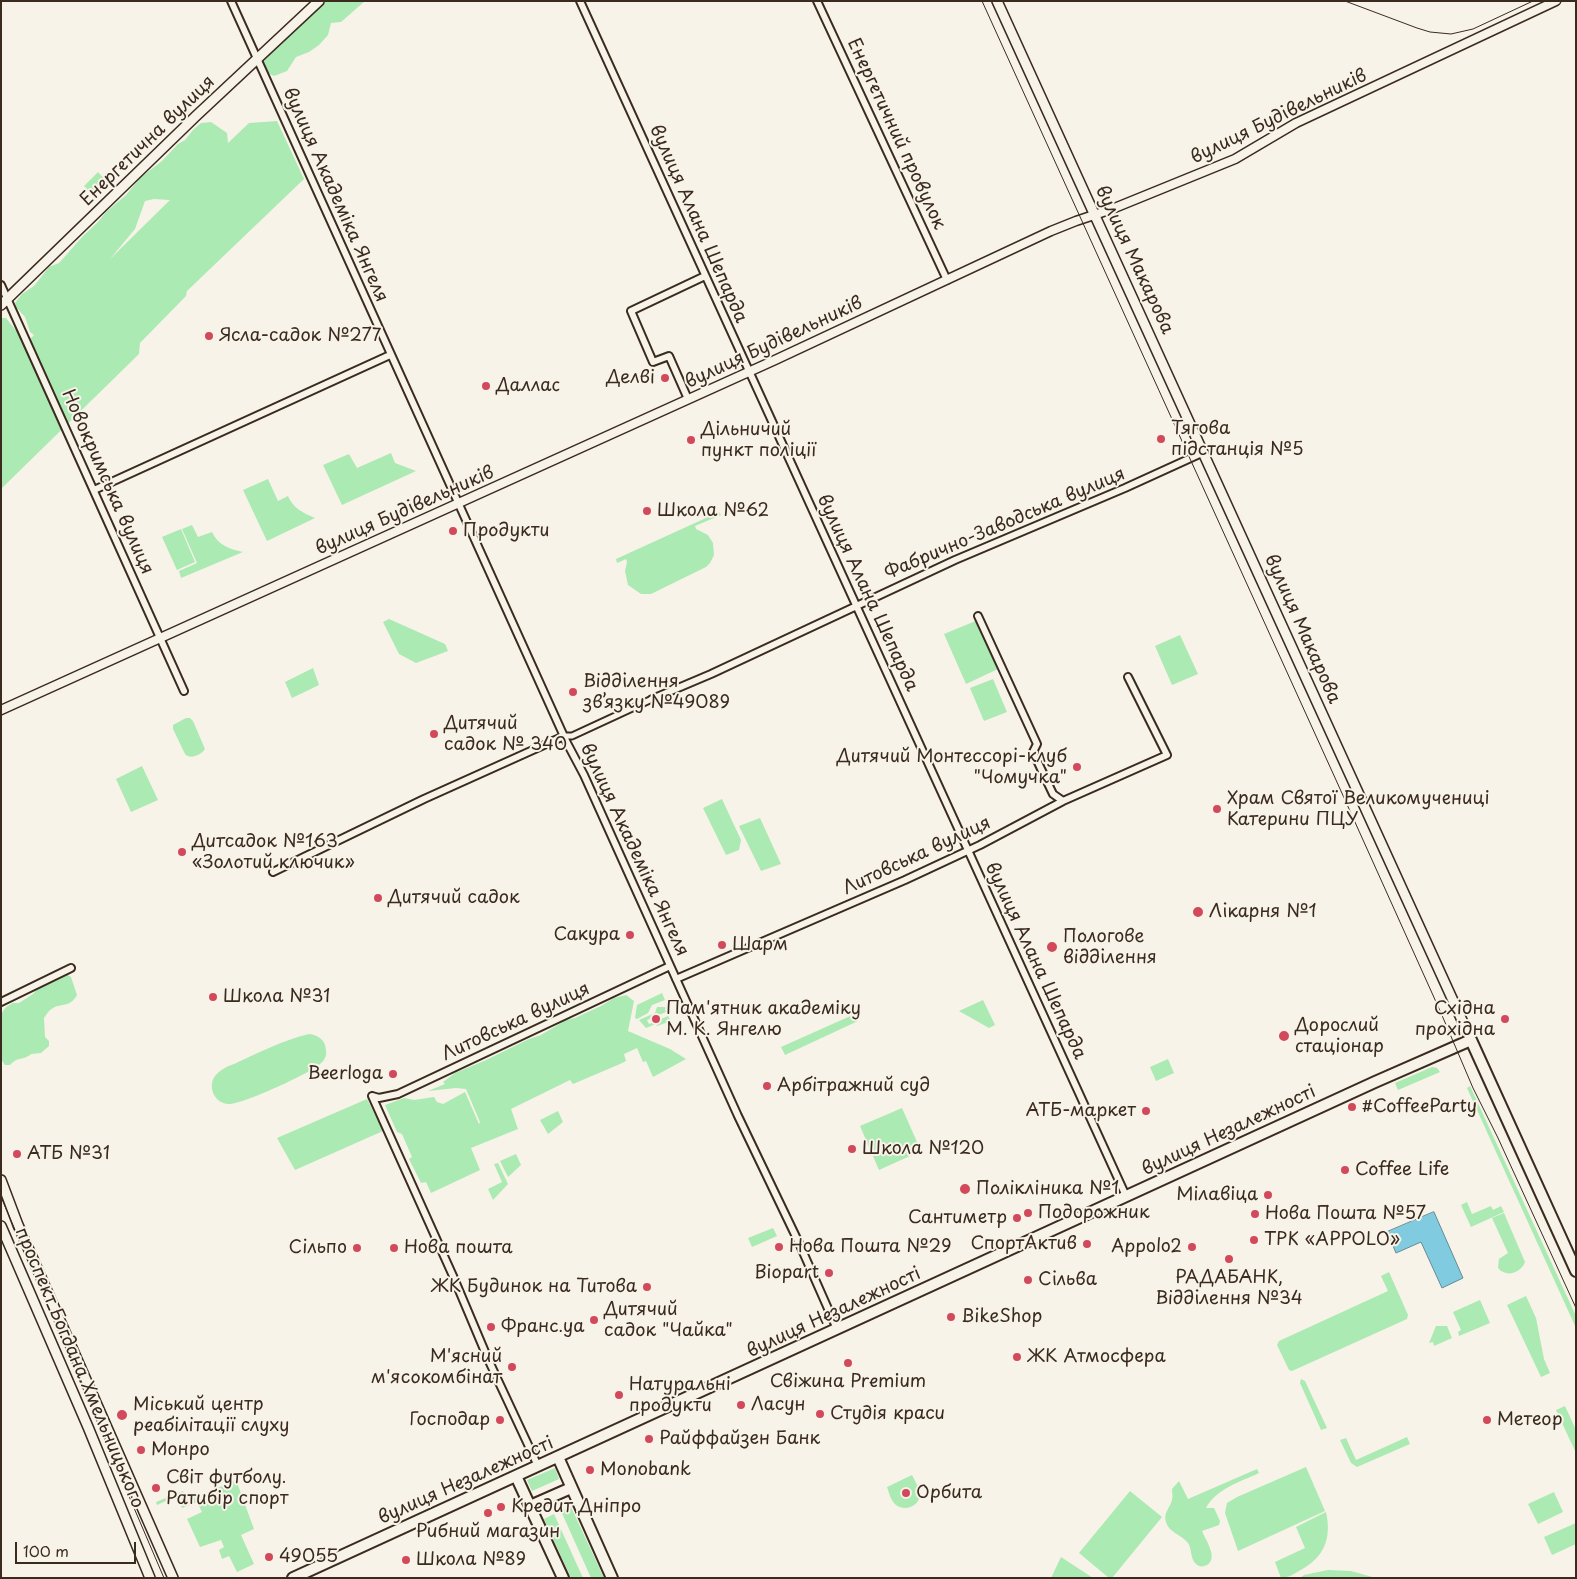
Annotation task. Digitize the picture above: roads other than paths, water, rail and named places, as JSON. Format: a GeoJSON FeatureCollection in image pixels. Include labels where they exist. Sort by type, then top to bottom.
{"type":"FeatureCollection","features":[{"type":"Feature","properties":{"kind":"main road","name":"Енергетична вулиця"},"geometry":{"type":"LineString","coordinates":[[4,302],[319,1]]}},
{"type":"Feature","properties":{"kind":"main road","name":"вулиця Макарова"},"geometry":{"type":"LineString","coordinates":[[997,1],[1576,1270]]}},
{"type":"Feature","properties":{"kind":"main road","name":"вулиця Незалежності"},"geometry":{"type":"LineString","coordinates":[[292,1578],[1471,1040]]}},
{"type":"Feature","properties":{"kind":"main road","name":"проспект Богдана Хмельницького"},"geometry":{"type":"LineString","coordinates":[[1,1180],[18,1225],[172,1578]]}},
{"type":"Feature","properties":{"kind":"main road","name":"проспект Богдана Хмельницького"},"geometry":{"type":"LineString","coordinates":[[1,1226],[150,1578]]}},
{"type":"Feature","properties":{"kind":"main road"},"geometry":{"type":"LineString","coordinates":[[558,1457],[612,1578]]}},
{"type":"Feature","properties":{"kind":"main road"},"geometry":{"type":"LineString","coordinates":[[516,1476],[563,1578]]}},
{"type":"Feature","properties":{"kind":"main road"},"geometry":{"type":"LineString","coordinates":[[530,1506],[572,1488]]}},
{"type":"Feature","properties":{"kind":"street","name":"вулиця Академіка Янгеля"},"geometry":{"type":"LineString","coordinates":[[231,1],[390,355],[837,1329]]}},
{"type":"Feature","properties":{"kind":"street","name":"вулиця Алана Шепарда"},"geometry":{"type":"LineString","coordinates":[[580,1],[1126,1196]]}},
{"type":"Feature","properties":{"kind":"street","name":"Енергетичний провулок"},"geometry":{"type":"LineString","coordinates":[[818,1],[947,280]]}},
{"type":"Feature","properties":{"kind":"street","name":"вулиця Будівельників"},"geometry":{"type":"LineString","coordinates":[[1,710],[688,399],[1052,231],[1112,210],[1234,160],[1296,123],[1556,1]]}},
{"type":"Feature","properties":{"kind":"street"},"geometry":{"type":"LineString","coordinates":[[688,399],[669,356],[653,362],[631,311],[706,276]]}},
{"type":"Feature","properties":{"kind":"street","name":"Новокримська вулиця"},"geometry":{"type":"LineString","coordinates":[[1,286],[4,302],[94,490],[184,691]]}},
{"type":"Feature","properties":{"kind":"street"},"geometry":{"type":"LineString","coordinates":[[94,490],[390,355]]}},
{"type":"Feature","properties":{"kind":"street","name":"Фабрично-Заводська вулиця"},"geometry":{"type":"LineString","coordinates":[[273,872],[432,795],[564,736],[572,736],[711,674],[955,560],[1125,488],[1204,452]]}},
{"type":"Feature","properties":{"kind":"street"},"geometry":{"type":"LineString","coordinates":[[978,616],[1037,744],[1033,752],[1053,794],[1063,801]]}},
{"type":"Feature","properties":{"kind":"street","name":"Литовська вулиця"},"geometry":{"type":"LineString","coordinates":[[676,979],[968,851],[1063,801],[1167,755],[1128,677]]}},
{"type":"Feature","properties":{"kind":"street","name":"Литовська вулиця"},"geometry":{"type":"LineString","coordinates":[[538,1466],[488,1359],[372,1096],[388,1097],[398,1094],[670,966]]}},
{"type":"Feature","properties":{"kind":"street"},"geometry":{"type":"LineString","coordinates":[[1,1002],[71,968]]}},
{"type":"Feature","properties":{"kind":"water"},"geometry":{"type":"Polygon","coordinates":[[[1434,1212],[1463,1278],[1442,1288],[1421,1242],[1396,1253],[1387,1232],[1434,1212]]]}},
{"type":"Feature","properties":{"kind":"tram line"},"geometry":{"type":"LineString","coordinates":[[982,1],[1336,780],[1473,1088],[1576,1308]]}},
{"type":"Feature","properties":{"kind":"tram line"},"geometry":{"type":"LineString","coordinates":[[1345,1],[1417,28],[1430,32],[1451,34],[1473,29],[1533,1]]}},
{"type":"Feature","properties":{"kind":"tram line"},"geometry":{"type":"LineString","coordinates":[[1,1197],[164,1578]]}},
{"type":"Feature","properties":{"kind":"place","name":"Ясла-садок №277"},"geometry":{"type":"Point","coordinates":[209,336]}},
{"type":"Feature","properties":{"kind":"place","name":"Делві"},"geometry":{"type":"Point","coordinates":[665,378]}},
{"type":"Feature","properties":{"kind":"place","name":"Даллас"},"geometry":{"type":"Point","coordinates":[486,386]}},
{"type":"Feature","properties":{"kind":"place","name":"Тягова пiдстанцiя №5"},"geometry":{"type":"Point","coordinates":[1161,439]}},
{"type":"Feature","properties":{"kind":"place","name":"Дільничий пункт поліції"},"geometry":{"type":"Point","coordinates":[691,440]}},
{"type":"Feature","properties":{"kind":"place","name":"Школа №62"},"geometry":{"type":"Point","coordinates":[647,511]}},
{"type":"Feature","properties":{"kind":"place","name":"Продукти"},"geometry":{"type":"Point","coordinates":[453,531]}},
{"type":"Feature","properties":{"kind":"place","name":"Відділення зв’язку №49089"},"geometry":{"type":"Point","coordinates":[573,692]}},
{"type":"Feature","properties":{"kind":"place","name":"Дитячий садок № 340"},"geometry":{"type":"Point","coordinates":[434,734]}},
{"type":"Feature","properties":{"kind":"place","name":"Дитячий Монтессорі-клуб \"Чомучка\""},"geometry":{"type":"Point","coordinates":[1077,767]}},
{"type":"Feature","properties":{"kind":"place","name":"Храм Святої Великомучениці Катерини ПЦУ"},"geometry":{"type":"Point","coordinates":[1217,809]}},
{"type":"Feature","properties":{"kind":"place","name":"Дитсадок №163 «Золотий ключик»"},"geometry":{"type":"Point","coordinates":[182,852]}},
{"type":"Feature","properties":{"kind":"place","name":"Дитячий садок"},"geometry":{"type":"Point","coordinates":[378,898]}},
{"type":"Feature","properties":{"kind":"place","name":"Лікарня №1"},"geometry":{"type":"Point","coordinates":[1198,912]}},
{"type":"Feature","properties":{"kind":"place","name":"Сакура"},"geometry":{"type":"Point","coordinates":[630,935]}},
{"type":"Feature","properties":{"kind":"place","name":"Шарм"},"geometry":{"type":"Point","coordinates":[722,945]}},
{"type":"Feature","properties":{"kind":"place","name":"Пологове відділення"},"geometry":{"type":"Point","coordinates":[1052,947]}},
{"type":"Feature","properties":{"kind":"place","name":"Школа №31"},"geometry":{"type":"Point","coordinates":[213,997]}},
{"type":"Feature","properties":{"kind":"place","name":"Пам'ятник академіку М. К. Янгелю"},"geometry":{"type":"Point","coordinates":[656,1019]}},
{"type":"Feature","properties":{"kind":"place","name":"Східна прохідна"},"geometry":{"type":"Point","coordinates":[1505,1019]}},
{"type":"Feature","properties":{"kind":"place","name":"Дорослий стаціонар"},"geometry":{"type":"Point","coordinates":[1284,1036]}},
{"type":"Feature","properties":{"kind":"place","name":"Beerloga"},"geometry":{"type":"Point","coordinates":[393,1074]}},
{"type":"Feature","properties":{"kind":"place","name":"Арбітражний суд"},"geometry":{"type":"Point","coordinates":[767,1086]}},
{"type":"Feature","properties":{"kind":"place","name":"#CoffeeParty"},"geometry":{"type":"Point","coordinates":[1352,1107]}},
{"type":"Feature","properties":{"kind":"place","name":"АТБ-маркет"},"geometry":{"type":"Point","coordinates":[1146,1111]}},
{"type":"Feature","properties":{"kind":"place","name":"Школа №120"},"geometry":{"type":"Point","coordinates":[852,1149]}},
{"type":"Feature","properties":{"kind":"place","name":"АТБ №31"},"geometry":{"type":"Point","coordinates":[17,1154]}},
{"type":"Feature","properties":{"kind":"place","name":"Coffee Life"},"geometry":{"type":"Point","coordinates":[1345,1170]}},
{"type":"Feature","properties":{"kind":"place","name":"Полікліника №1"},"geometry":{"type":"Point","coordinates":[965,1189]}},
{"type":"Feature","properties":{"kind":"place","name":"Мілавіца"},"geometry":{"type":"Point","coordinates":[1268,1195]}},
{"type":"Feature","properties":{"kind":"place","name":"Подорожник"},"geometry":{"type":"Point","coordinates":[1028,1213]}},
{"type":"Feature","properties":{"kind":"place","name":"Нова Пошта №57"},"geometry":{"type":"Point","coordinates":[1255,1214]}},
{"type":"Feature","properties":{"kind":"place","name":"Сантиметр"},"geometry":{"type":"Point","coordinates":[1017,1218]}},
{"type":"Feature","properties":{"kind":"place","name":"ТРК «APPOLO»"},"geometry":{"type":"Point","coordinates":[1254,1240]}},
{"type":"Feature","properties":{"kind":"place","name":"СпортАктив"},"geometry":{"type":"Point","coordinates":[1087,1244]}},
{"type":"Feature","properties":{"kind":"place","name":"Нова Пошта №29"},"geometry":{"type":"Point","coordinates":[779,1247]}},
{"type":"Feature","properties":{"kind":"place","name":"Appolo2"},"geometry":{"type":"Point","coordinates":[1192,1247]}},
{"type":"Feature","properties":{"kind":"place","name":"Сільпо"},"geometry":{"type":"Point","coordinates":[357,1248]}},
{"type":"Feature","properties":{"kind":"place","name":"Нова пошта"},"geometry":{"type":"Point","coordinates":[394,1248]}},
{"type":"Feature","properties":{"kind":"place","name":"РАДАБАНК, Відділення №34"},"geometry":{"type":"Point","coordinates":[1229,1259]}},
{"type":"Feature","properties":{"kind":"place","name":"Biopart"},"geometry":{"type":"Point","coordinates":[829,1273]}},
{"type":"Feature","properties":{"kind":"place","name":"Сільва"},"geometry":{"type":"Point","coordinates":[1028,1280]}},
{"type":"Feature","properties":{"kind":"place","name":"ЖК Будинок на Титова"},"geometry":{"type":"Point","coordinates":[647,1287]}},
{"type":"Feature","properties":{"kind":"place","name":"BikeShop"},"geometry":{"type":"Point","coordinates":[951,1317]}},
{"type":"Feature","properties":{"kind":"place","name":"Дитячий садок \"Чайка\""},"geometry":{"type":"Point","coordinates":[594,1320]}},
{"type":"Feature","properties":{"kind":"place","name":"Франс.уа"},"geometry":{"type":"Point","coordinates":[491,1327]}},
{"type":"Feature","properties":{"kind":"place","name":"ЖК Атмосфера"},"geometry":{"type":"Point","coordinates":[1017,1357]}},
{"type":"Feature","properties":{"kind":"place","name":"Свіжина Premium"},"geometry":{"type":"Point","coordinates":[848,1363]}},
{"type":"Feature","properties":{"kind":"place","name":"М'ясний м'ясокомбінат"},"geometry":{"type":"Point","coordinates":[512,1367]}},
{"type":"Feature","properties":{"kind":"place","name":"Натуральні продукти"},"geometry":{"type":"Point","coordinates":[619,1395]}},
{"type":"Feature","properties":{"kind":"place","name":"Ласун"},"geometry":{"type":"Point","coordinates":[741,1405]}},
{"type":"Feature","properties":{"kind":"place","name":"Студія краси"},"geometry":{"type":"Point","coordinates":[820,1414]}},
{"type":"Feature","properties":{"kind":"place","name":"Міський центр реабілітації слуху"},"geometry":{"type":"Point","coordinates":[122,1415]}},
{"type":"Feature","properties":{"kind":"place","name":"Господар"},"geometry":{"type":"Point","coordinates":[500,1420]}},
{"type":"Feature","properties":{"kind":"place","name":"Метеор"},"geometry":{"type":"Point","coordinates":[1487,1420]}},
{"type":"Feature","properties":{"kind":"place","name":"Райффайзен Банк"},"geometry":{"type":"Point","coordinates":[649,1439]}},
{"type":"Feature","properties":{"kind":"place","name":"Монро"},"geometry":{"type":"Point","coordinates":[141,1450]}},
{"type":"Feature","properties":{"kind":"place","name":"Monobank"},"geometry":{"type":"Point","coordinates":[590,1470]}},
{"type":"Feature","properties":{"kind":"place","name":"Світ футболу. Ратибір спорт"},"geometry":{"type":"Point","coordinates":[156,1488]}},
{"type":"Feature","properties":{"kind":"place","name":"Орбита"},"geometry":{"type":"Point","coordinates":[906,1493]}},
{"type":"Feature","properties":{"kind":"place","name":"Кредит Дніпро"},"geometry":{"type":"Point","coordinates":[501,1507]}},
{"type":"Feature","properties":{"kind":"place","name":"Рибний магазин"},"geometry":{"type":"Point","coordinates":[488,1513]}},
{"type":"Feature","properties":{"kind":"place","name":"49055"},"geometry":{"type":"Point","coordinates":[269,1557]}},
{"type":"Feature","properties":{"kind":"place","name":"Школа №89"},"geometry":{"type":"Point","coordinates":[406,1560]}}]}
